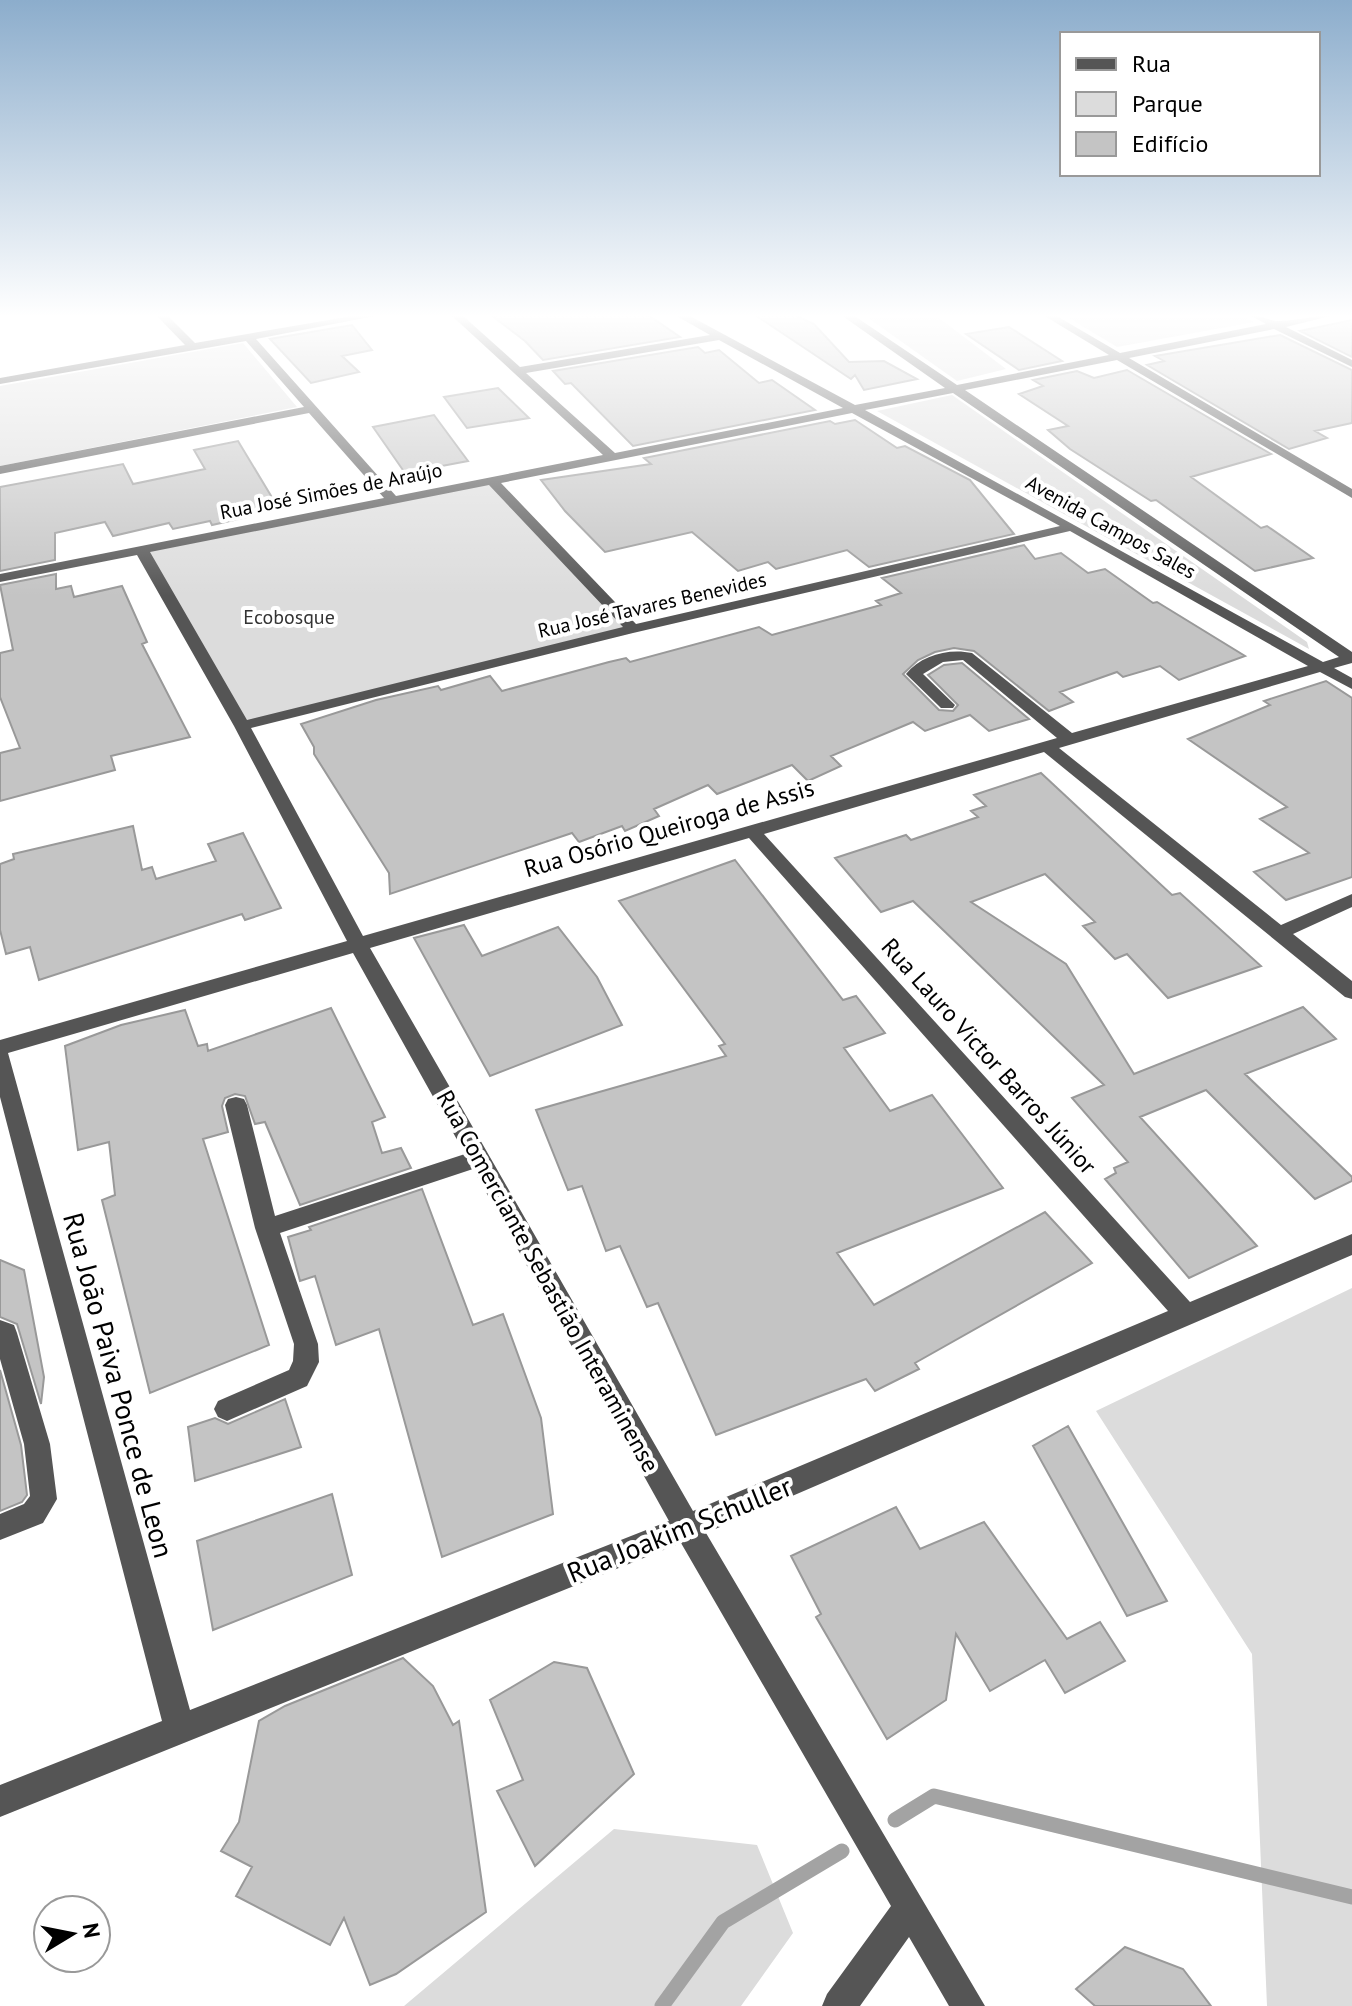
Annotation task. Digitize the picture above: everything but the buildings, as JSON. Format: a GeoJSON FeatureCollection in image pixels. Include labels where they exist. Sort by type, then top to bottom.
{"type":"FeatureCollection","features":[{"type":"Feature","properties":{"kind":"street"},"geometry":{"type":"LineString","coordinates":[[0,470],[312,409],[393,500]]}},
{"type":"Feature","properties":{"kind":"street"},"geometry":{"type":"LineString","coordinates":[[559,409],[611,456]]}},
{"type":"Feature","properties":{"kind":"street","name":"Rua José Simões de Araújo"},"geometry":{"type":"LineString","coordinates":[[0,578],[851,409]]}},
{"type":"Feature","properties":{"kind":"street","name":"Avenida Campos Sales"},"geometry":{"type":"LineString","coordinates":[[855,409],[1352,684]]}},
{"type":"Feature","properties":{"kind":"street"},"geometry":{"type":"LineString","coordinates":[[984,409],[1352,658]]}},
{"type":"Feature","properties":{"kind":"street"},"geometry":{"type":"LineString","coordinates":[[1207,409],[1352,494]]}},
{"type":"Feature","properties":{"kind":"street"},"geometry":{"type":"LineString","coordinates":[[491,480],[633,629]]}},
{"type":"Feature","properties":{"kind":"street","name":"Rua José Tavares Benevides"},"geometry":{"type":"LineString","coordinates":[[242,726],[633,629],[1072,527]]}},
{"type":"Feature","properties":{"kind":"street","name":"Rua Comerciante Sebastião Interaminense"},"geometry":{"type":"LineString","coordinates":[[141,549],[242,726],[359,946],[687,1527],[968,2006]]}},
{"type":"Feature","properties":{"kind":"street"},"geometry":{"type":"LineString","coordinates":[[947,705],[914,674],[920,666],[957,655],[967,656],[1070,740]]}},
{"type":"Feature","properties":{"kind":"street","name":"Rua Osório Queiroga de Assis"},"geometry":{"type":"LineString","coordinates":[[0,1048],[1352,658]]}},
{"type":"Feature","properties":{"kind":"street"},"geometry":{"type":"LineString","coordinates":[[1047,746],[1352,992]]}},
{"type":"Feature","properties":{"kind":"street","name":"Rua Lauro Victor Barros Júnior"},"geometry":{"type":"LineString","coordinates":[[752,831],[1188,1316]]}},
{"type":"Feature","properties":{"kind":"street"},"geometry":{"type":"LineString","coordinates":[[1279,933],[1352,900]]}},
{"type":"Feature","properties":{"kind":"street","name":"Rua João Paiva Ponce de Leon"},"geometry":{"type":"LineString","coordinates":[[0,1057],[179,1727]]}},
{"type":"Feature","properties":{"kind":"street"},"geometry":{"type":"LineString","coordinates":[[227,1409],[298,1378],[306,1362],[306,1344],[267,1228],[236,1105]]}},
{"type":"Feature","properties":{"kind":"street"},"geometry":{"type":"LineString","coordinates":[[267,1228],[479,1158]]}},
{"type":"Feature","properties":{"kind":"street","name":"Rua Joakim Schuller"},"geometry":{"type":"LineString","coordinates":[[0,1801],[179,1727],[687,1527],[1352,1244]]}},
{"type":"Feature","properties":{"kind":"street"},"geometry":{"type":"LineString","coordinates":[[0,1331],[5,1333],[37,1444],[44,1499],[33,1514],[0,1527]]}},
{"type":"Feature","properties":{"kind":"street"},"geometry":{"type":"LineString","coordinates":[[839,2006],[911,1907]]}},
{"type":"Feature","properties":{"kind":"green space"},"geometry":{"type":"Polygon","coordinates":[[[0,409],[289,409],[0,466],[0,409]]]}},
{"type":"Feature","properties":{"kind":"green space"},"geometry":{"type":"Polygon","coordinates":[[[972,409],[1307,642],[1309,649],[877,411],[972,409]]]}},
{"type":"Feature","properties":{"kind":"green space","name":"Ecobosque"},"geometry":{"type":"Polygon","coordinates":[[[491,480],[633,629],[242,726],[141,549],[491,480]]]}},
{"type":"Feature","properties":{"kind":"green space"},"geometry":{"type":"Polygon","coordinates":[[[1352,1288],[1352,2006],[1267,2006],[1252,1654],[1096,1411],[1352,1288]]]}},
{"type":"Feature","properties":{"kind":"green space"},"geometry":{"type":"Polygon","coordinates":[[[614,1829],[757,1845],[793,1933],[741,2006],[404,2006],[614,1829]]]}},
{"type":"Feature","properties":{"kind":"waterway"},"geometry":{"type":"LineString","coordinates":[[895,1820],[934,1796],[1352,1897]]}},
{"type":"Feature","properties":{"kind":"waterway"},"geometry":{"type":"LineString","coordinates":[[662,2006],[723,1922],[842,1851]]}}]}
